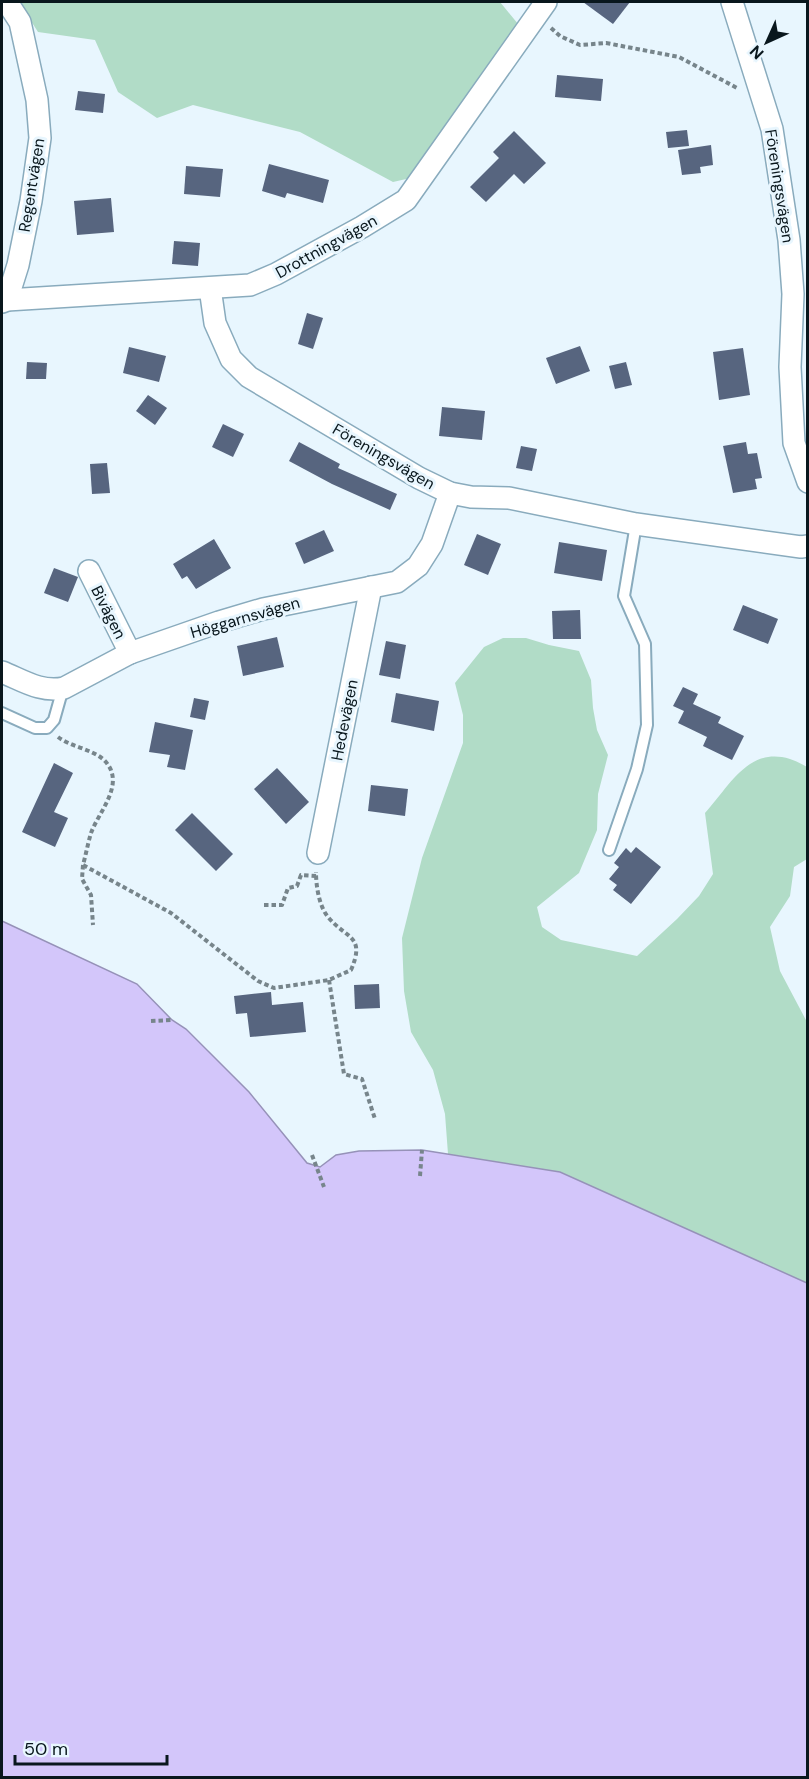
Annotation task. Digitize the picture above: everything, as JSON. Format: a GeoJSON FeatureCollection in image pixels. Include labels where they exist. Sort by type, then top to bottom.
{"type":"FeatureCollection","features":[{"type":"Feature","properties":{"kind":"street","name":"Regentvägen"},"geometry":{"type":"LineString","coordinates":[[4,301],[18,265],[31,201],[40,138],[37,100],[20,22],[7,2]]}},
{"type":"Feature","properties":{"kind":"street","name":"Föreningsvägen"},"geometry":{"type":"LineString","coordinates":[[732,2],[772,129],[798,245],[793,294],[790,368],[794,443],[807,482]]}},
{"type":"Feature","properties":{"kind":"street","name":"Drottningvägen"},"geometry":{"type":"LineString","coordinates":[[4,301],[250,285],[276,274],[406,200],[541,9]]}},
{"type":"Feature","properties":{"kind":"street","name":"Föreningsvägen"},"geometry":{"type":"LineString","coordinates":[[210,288],[215,323],[231,359],[249,377],[398,466],[450,494],[509,498],[636,524],[807,546]]}},
{"type":"Feature","properties":{"kind":"street","name":"Höggarnsvägen"},"geometry":{"type":"LineString","coordinates":[[64,688],[130,653],[263,609],[397,582],[418,566],[432,544],[450,494]]}},
{"type":"Feature","properties":{"kind":"street","name":"Bivägen"},"geometry":{"type":"LineString","coordinates":[[89,571],[130,653]]}},
{"type":"Feature","properties":{"kind":"street","name":"Hedevägen"},"geometry":{"type":"LineString","coordinates":[[318,853],[371,586]]}},
{"type":"Feature","properties":{"kind":"street"},"geometry":{"type":"LineString","coordinates":[[2,672],[44,690],[64,688]]}},
{"type":"Feature","properties":{"kind":"lane"},"geometry":{"type":"LineString","coordinates":[[609,850],[637,770],[647,725],[645,644],[624,596],[636,524]]}},
{"type":"Feature","properties":{"kind":"lane"},"geometry":{"type":"LineString","coordinates":[[2,713],[35,728],[47,728],[54,720],[64,688]]}},
{"type":"Feature","properties":{"kind":"path"},"geometry":{"type":"LineString","coordinates":[[541,9],[560,36],[580,45],[606,43],[679,57],[729,82],[765,106]]}},
{"type":"Feature","properties":{"kind":"path"},"geometry":{"type":"LineString","coordinates":[[47,728],[64,742],[102,759],[108,766],[113,780],[112,791],[91,832],[83,865],[82,879],[91,895],[93,925]]}},
{"type":"Feature","properties":{"kind":"path"},"geometry":{"type":"LineString","coordinates":[[83,865],[171,913],[258,981],[274,988],[329,980],[351,970],[357,953],[356,943],[349,934],[330,919],[323,910],[316,876],[318,853]]}},
{"type":"Feature","properties":{"kind":"path"},"geometry":{"type":"LineString","coordinates":[[264,905],[282,905],[288,888],[297,886],[301,875],[316,876]]}},
{"type":"Feature","properties":{"kind":"path"},"geometry":{"type":"LineString","coordinates":[[329,980],[344,1074],[362,1079],[375,1119]]}},
{"type":"Feature","properties":{"kind":"path"},"geometry":{"type":"LineString","coordinates":[[151,1021],[172,1020]]}},
{"type":"Feature","properties":{"kind":"path"},"geometry":{"type":"LineString","coordinates":[[420,1176],[422,1150]]}},
{"type":"Feature","properties":{"kind":"path"},"geometry":{"type":"LineString","coordinates":[[312,1155],[324,1187]]}},
{"type":"Feature","properties":{"kind":"green space"},"geometry":{"type":"Polygon","coordinates":[[[19,2],[500,2],[528,36],[428,174],[393,182],[300,132],[193,105],[157,118],[118,92],[95,40],[38,32],[19,2]]]}},
{"type":"Feature","properties":{"kind":"green space"},"geometry":{"type":"Polygon","coordinates":[[[503,638],[526,638],[579,651],[591,680],[597,730],[608,755],[598,794],[597,830],[579,873],[537,907],[542,927],[561,940],[637,956],[699,896],[713,874],[705,813],[731,781],[741,771],[762,758],[790,759],[807,767],[807,859],[794,867],[790,896],[770,927],[780,971],[807,1022],[807,1283],[560,1172],[448,1154],[445,1114],[433,1070],[411,1032],[404,991],[402,938],[422,858],[463,743],[463,715],[455,683],[484,647],[503,638]]]}},
{"type":"Feature","properties":{"kind":"shaded area"},"geometry":{"type":"Polygon","coordinates":[[[2,921],[137,984],[249,1092],[307,1163],[320,1167],[336,1155],[359,1151],[422,1150],[560,1172],[807,1283],[807,1777],[2,1777],[2,921]]]}},
{"type":"Feature","properties":{"kind":"building"},"geometry":{"type":"Polygon","coordinates":[[[583,2],[630,2],[613,24],[583,2]]]}},
{"type":"Feature","properties":{"kind":"building"},"geometry":{"type":"Polygon","coordinates":[[[557,75],[603,79],[601,101],[555,97],[557,75]]]}},
{"type":"Feature","properties":{"kind":"building"},"geometry":{"type":"Polygon","coordinates":[[[78,91],[105,94],[103,113],[75,110],[78,91]]]}},
{"type":"Feature","properties":{"kind":"building"},"geometry":{"type":"Polygon","coordinates":[[[687,130],[689,146],[668,148],[666,132],[687,130]]]}},
{"type":"Feature","properties":{"kind":"building"},"geometry":{"type":"Polygon","coordinates":[[[514,131],[546,163],[524,184],[514,174],[486,202],[470,187],[499,158],[493,152],[514,131]]]}},
{"type":"Feature","properties":{"kind":"building"},"geometry":{"type":"Polygon","coordinates":[[[711,145],[713,165],[700,167],[701,173],[682,175],[678,150],[711,145]]]}},
{"type":"Feature","properties":{"kind":"building"},"geometry":{"type":"Polygon","coordinates":[[[269,164],[329,180],[323,203],[287,193],[285,198],[262,191],[269,164]]]}},
{"type":"Feature","properties":{"kind":"building"},"geometry":{"type":"Polygon","coordinates":[[[186,166],[223,169],[220,197],[184,194],[186,166]]]}},
{"type":"Feature","properties":{"kind":"building"},"geometry":{"type":"Polygon","coordinates":[[[111,198],[114,232],[77,235],[74,201],[111,198]]]}},
{"type":"Feature","properties":{"kind":"building"},"geometry":{"type":"Polygon","coordinates":[[[174,241],[200,243],[198,266],[172,264],[174,241]]]}},
{"type":"Feature","properties":{"kind":"building"},"geometry":{"type":"Polygon","coordinates":[[[307,313],[323,318],[313,349],[298,344],[307,313]]]}},
{"type":"Feature","properties":{"kind":"building"},"geometry":{"type":"Polygon","coordinates":[[[580,346],[590,371],[556,384],[546,358],[580,346]]]}},
{"type":"Feature","properties":{"kind":"building"},"geometry":{"type":"Polygon","coordinates":[[[129,347],[166,356],[159,382],[123,373],[129,347]]]}},
{"type":"Feature","properties":{"kind":"building"},"geometry":{"type":"Polygon","coordinates":[[[743,348],[750,395],[719,400],[713,352],[743,348]]]}},
{"type":"Feature","properties":{"kind":"building"},"geometry":{"type":"Polygon","coordinates":[[[27,362],[47,363],[46,379],[26,379],[27,362]]]}},
{"type":"Feature","properties":{"kind":"building"},"geometry":{"type":"Polygon","coordinates":[[[626,362],[632,385],[615,389],[609,366],[626,362]]]}},
{"type":"Feature","properties":{"kind":"building"},"geometry":{"type":"Polygon","coordinates":[[[148,395],[167,408],[155,425],[136,411],[148,395]]]}},
{"type":"Feature","properties":{"kind":"building"},"geometry":{"type":"Polygon","coordinates":[[[442,407],[485,411],[482,440],[439,436],[442,407]]]}},
{"type":"Feature","properties":{"kind":"building"},"geometry":{"type":"Polygon","coordinates":[[[223,424],[244,434],[233,457],[212,447],[223,424]]]}},
{"type":"Feature","properties":{"kind":"building"},"geometry":{"type":"Polygon","coordinates":[[[299,442],[340,464],[338,468],[397,494],[390,510],[332,484],[289,461],[299,442]]]}},
{"type":"Feature","properties":{"kind":"building"},"geometry":{"type":"Polygon","coordinates":[[[746,442],[748,454],[757,453],[762,478],[755,479],[757,489],[733,493],[723,446],[746,442]]]}},
{"type":"Feature","properties":{"kind":"building"},"geometry":{"type":"Polygon","coordinates":[[[521,446],[537,449],[532,471],[516,468],[521,446]]]}},
{"type":"Feature","properties":{"kind":"building"},"geometry":{"type":"Polygon","coordinates":[[[107,463],[110,493],[92,494],[90,464],[107,463]]]}},
{"type":"Feature","properties":{"kind":"building"},"geometry":{"type":"Polygon","coordinates":[[[324,530],[334,551],[304,564],[295,543],[324,530]]]}},
{"type":"Feature","properties":{"kind":"building"},"geometry":{"type":"Polygon","coordinates":[[[477,534],[501,544],[488,575],[464,565],[477,534]]]}},
{"type":"Feature","properties":{"kind":"building"},"geometry":{"type":"Polygon","coordinates":[[[214,539],[231,568],[196,589],[187,576],[182,579],[173,564],[214,539]]]}},
{"type":"Feature","properties":{"kind":"building"},"geometry":{"type":"Polygon","coordinates":[[[559,542],[607,550],[602,581],[554,573],[559,542]]]}},
{"type":"Feature","properties":{"kind":"building"},"geometry":{"type":"Polygon","coordinates":[[[54,568],[78,577],[68,602],[44,593],[54,568]]]}},
{"type":"Feature","properties":{"kind":"building"},"geometry":{"type":"Polygon","coordinates":[[[743,605],[778,619],[768,644],[733,630],[743,605]]]}},
{"type":"Feature","properties":{"kind":"building"},"geometry":{"type":"Polygon","coordinates":[[[580,610],[581,639],[553,639],[552,611],[580,610]]]}},
{"type":"Feature","properties":{"kind":"building"},"geometry":{"type":"Polygon","coordinates":[[[277,637],[284,667],[243,676],[237,646],[277,637]]]}},
{"type":"Feature","properties":{"kind":"building"},"geometry":{"type":"Polygon","coordinates":[[[386,641],[406,645],[400,679],[379,675],[386,641]]]}},
{"type":"Feature","properties":{"kind":"building"},"geometry":{"type":"Polygon","coordinates":[[[683,687],[698,694],[693,704],[721,717],[718,723],[744,736],[732,760],[703,746],[707,737],[678,723],[684,711],[673,706],[683,687]]]}},
{"type":"Feature","properties":{"kind":"building"},"geometry":{"type":"Polygon","coordinates":[[[396,693],[439,701],[434,731],[391,722],[396,693]]]}},
{"type":"Feature","properties":{"kind":"building"},"geometry":{"type":"Polygon","coordinates":[[[194,698],[209,701],[205,720],[190,717],[194,698]]]}},
{"type":"Feature","properties":{"kind":"building"},"geometry":{"type":"Polygon","coordinates":[[[155,722],[193,730],[185,770],[167,767],[170,755],[149,752],[155,722]]]}},
{"type":"Feature","properties":{"kind":"building"},"geometry":{"type":"Polygon","coordinates":[[[54,763],[73,773],[54,812],[68,818],[55,847],[22,832],[54,763]]]}},
{"type":"Feature","properties":{"kind":"building"},"geometry":{"type":"Polygon","coordinates":[[[277,768],[309,802],[286,824],[254,789],[277,768]]]}},
{"type":"Feature","properties":{"kind":"building"},"geometry":{"type":"Polygon","coordinates":[[[371,785],[408,789],[405,816],[368,811],[371,785]]]}},
{"type":"Feature","properties":{"kind":"building"},"geometry":{"type":"Polygon","coordinates":[[[192,813],[233,854],[216,871],[175,830],[192,813]]]}},
{"type":"Feature","properties":{"kind":"building"},"geometry":{"type":"Polygon","coordinates":[[[636,847],[661,867],[631,904],[613,890],[617,885],[609,879],[619,867],[614,863],[626,848],[631,853],[636,847]]]}},
{"type":"Feature","properties":{"kind":"building"},"geometry":{"type":"Polygon","coordinates":[[[379,984],[380,1008],[355,1009],[354,985],[379,984]]]}},
{"type":"Feature","properties":{"kind":"building"},"geometry":{"type":"Polygon","coordinates":[[[271,992],[272,1005],[303,1002],[306,1032],[250,1037],[247,1013],[236,1014],[234,996],[271,992]]]}}]}
